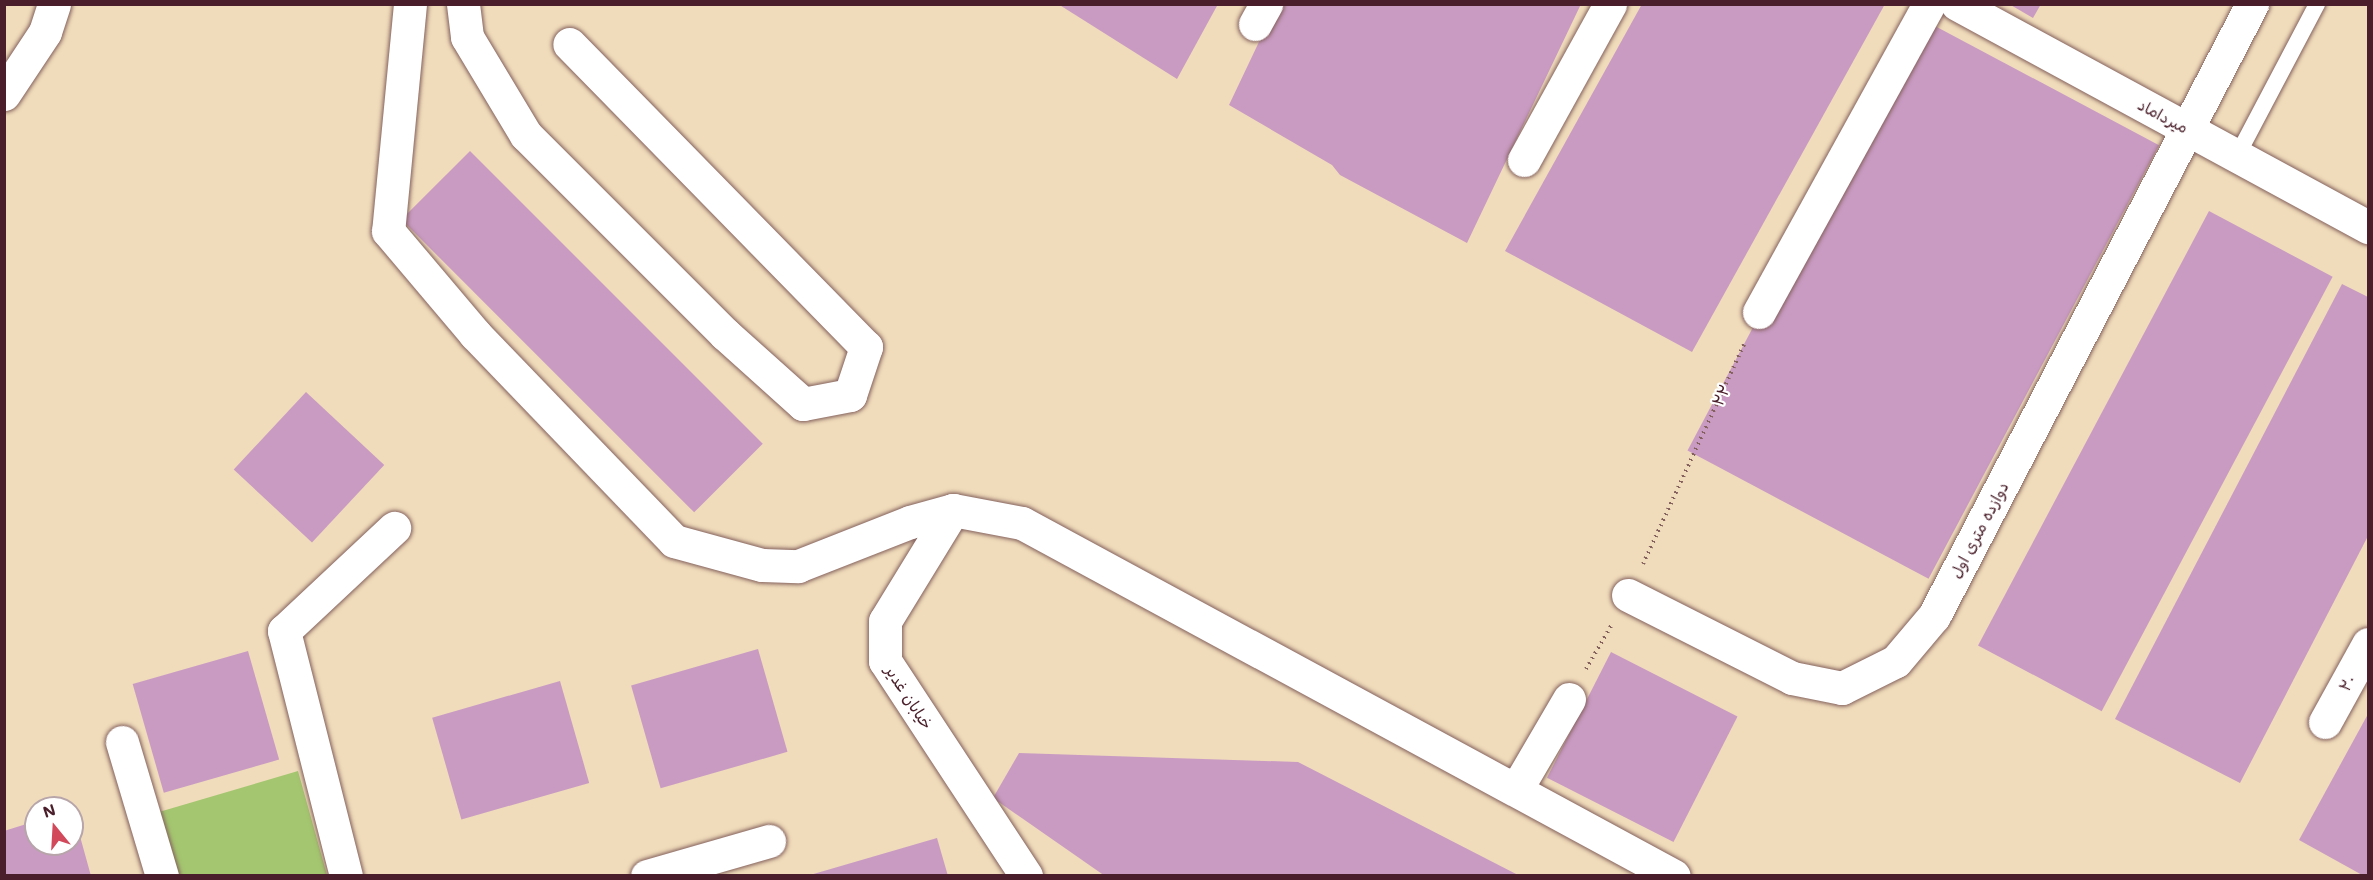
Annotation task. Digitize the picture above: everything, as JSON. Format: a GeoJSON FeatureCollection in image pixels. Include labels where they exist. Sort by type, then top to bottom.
{"type":"FeatureCollection","features":[{"type":"Feature","properties":{"kind":"street"},"geometry":{"type":"LineString","coordinates":[[4,94],[45,32],[54,4]]}},
{"type":"Feature","properties":{"kind":"street"},"geometry":{"type":"LineString","coordinates":[[410,4],[388,231],[475,334],[674,541],[762,565],[798,566],[910,522],[953,510],[1022,523],[1517,788],[1674,876]]}},
{"type":"Feature","properties":{"kind":"street"},"geometry":{"type":"LineString","coordinates":[[463,4],[467,37],[526,135],[725,334],[803,404],[850,395],[866,347],[569,44]]}},
{"type":"Feature","properties":{"kind":"street"},"geometry":{"type":"LineString","coordinates":[[1524,160],[1610,4]]}},
{"type":"Feature","properties":{"kind":"street"},"geometry":{"type":"LineString","coordinates":[[1759,312],[1929,4]]}},
{"type":"Feature","properties":{"kind":"street","name":"میرداماد"},"geometry":{"type":"LineString","coordinates":[[1957,4],[2368,227]]}},
{"type":"Feature","properties":{"kind":"street","name":"دوازده متری اول"},"geometry":{"type":"LineString","coordinates":[[1628,596],[1792,678],[1842,688],[1896,661],[1934,616],[2190,131],[2252,4]]}},
{"type":"Feature","properties":{"kind":"street","name":"خیابان غدیر"},"geometry":{"type":"LineString","coordinates":[[953,510],[885,621],[885,661],[1026,876]]}},
{"type":"Feature","properties":{"kind":"street"},"geometry":{"type":"LineString","coordinates":[[346,876],[284,631],[394,528]]}},
{"type":"Feature","properties":{"kind":"street","name":"۲۰"},"geometry":{"type":"LineString","coordinates":[[2325,722],[2368,644]]}},
{"type":"Feature","properties":{"kind":"street"},"geometry":{"type":"LineString","coordinates":[[1517,788],[1569,699]]}},
{"type":"Feature","properties":{"kind":"street"},"geometry":{"type":"LineString","coordinates":[[122,742],[162,876]]}},
{"type":"Feature","properties":{"kind":"street"},"geometry":{"type":"LineString","coordinates":[[647,876],[769,841]]}},
{"type":"Feature","properties":{"kind":"lane"},"geometry":{"type":"LineString","coordinates":[[2237,156],[2317,4]]}},
{"type":"Feature","properties":{"kind":"path","name":"۲۲"},"geometry":{"type":"LineString","coordinates":[[1569,699],[1628,596],[1759,312]]}},
{"type":"Feature","properties":{"kind":"green space"},"geometry":{"type":"Polygon","coordinates":[[[298,771],[327,875],[179,875],[159,812],[298,771]]]}},
{"type":"Feature","properties":{"kind":"building"},"geometry":{"type":"Polygon","coordinates":[[[1058,4],[1218,4],[1177,79],[1058,4]]]}},
{"type":"Feature","properties":{"kind":"building"},"geometry":{"type":"Polygon","coordinates":[[[1277,4],[1581,4],[1467,243],[1340,175],[1332,165],[1229,105],[1277,4]]]}},
{"type":"Feature","properties":{"kind":"building"},"geometry":{"type":"Polygon","coordinates":[[[1642,4],[1885,4],[1692,352],[1505,251],[1642,4]]]}},
{"type":"Feature","properties":{"kind":"building"},"geometry":{"type":"Polygon","coordinates":[[[2009,4],[2041,4],[2033,18],[2009,4]]]}},
{"type":"Feature","properties":{"kind":"building"},"geometry":{"type":"Polygon","coordinates":[[[1918,17],[2159,145],[1929,579],[1687,451],[1918,17]]]}},
{"type":"Feature","properties":{"kind":"building"},"geometry":{"type":"Polygon","coordinates":[[[470,151],[763,444],[694,512],[401,220],[470,151]]]}},
{"type":"Feature","properties":{"kind":"building"},"geometry":{"type":"Polygon","coordinates":[[[2209,211],[2333,277],[2102,711],[1978,645],[2209,211]]]}},
{"type":"Feature","properties":{"kind":"building"},"geometry":{"type":"Polygon","coordinates":[[[2342,284],[2368,297],[2368,536],[2240,783],[2115,719],[2342,284]]]}},
{"type":"Feature","properties":{"kind":"building"},"geometry":{"type":"Polygon","coordinates":[[[306,392],[384,465],[312,542],[234,470],[306,392]]]}},
{"type":"Feature","properties":{"kind":"building"},"geometry":{"type":"Polygon","coordinates":[[[758,649],[787,752],[661,788],[631,685],[758,649]]]}},
{"type":"Feature","properties":{"kind":"building"},"geometry":{"type":"Polygon","coordinates":[[[248,651],[279,760],[164,793],[133,684],[248,651]]]}},
{"type":"Feature","properties":{"kind":"building"},"geometry":{"type":"Polygon","coordinates":[[[1611,652],[1738,716],[1674,842],[1547,778],[1611,652]]]}},
{"type":"Feature","properties":{"kind":"building"},"geometry":{"type":"Polygon","coordinates":[[[560,681],[589,783],[461,820],[432,718],[560,681]]]}},
{"type":"Feature","properties":{"kind":"building"},"geometry":{"type":"Polygon","coordinates":[[[2368,714],[2368,876],[2364,876],[2299,840],[2368,714]]]}},
{"type":"Feature","properties":{"kind":"building"},"geometry":{"type":"Polygon","coordinates":[[[1019,753],[1298,762],[1520,876],[1105,876],[993,798],[1019,753]]]}},
{"type":"Feature","properties":{"kind":"building"},"geometry":{"type":"Polygon","coordinates":[[[24,825],[24,856],[84,856],[84,851],[91,876],[4,876],[4,831],[24,825]]]}},
{"type":"Feature","properties":{"kind":"building"},"geometry":{"type":"Polygon","coordinates":[[[937,838],[948,876],[810,875],[937,838]]]}}]}
